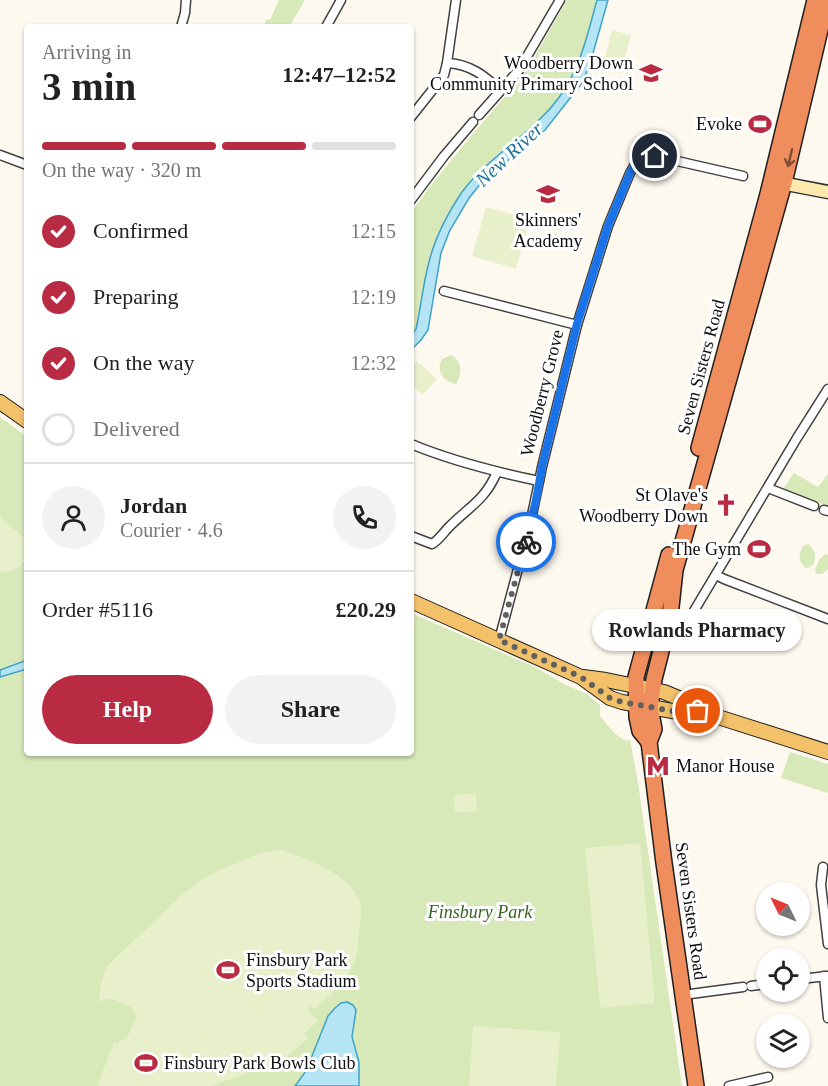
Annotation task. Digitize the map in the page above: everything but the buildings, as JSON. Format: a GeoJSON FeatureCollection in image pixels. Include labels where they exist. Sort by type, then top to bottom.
{"type":"FeatureCollection","features":[{"type":"Feature","properties":{"kind":"highway","name":"Seven Sisters Road"},"geometry":{"type":"LineString","coordinates":[[643,707],[636,687],[636,677],[778,182],[815,0]]}},
{"type":"Feature","properties":{"kind":"highway","name":"Seven Sisters Road"},"geometry":{"type":"LineString","coordinates":[[696,1086],[649,742],[640,731],[643,707],[653,690],[670,616],[675,570],[827,0]]}},
{"type":"Feature","properties":{"kind":"main road"},"geometry":{"type":"LineString","coordinates":[[0,402],[24,419]]}},
{"type":"Feature","properties":{"kind":"main road"},"geometry":{"type":"LineString","coordinates":[[414,602],[581,677],[610,698],[643,707],[678,712],[690,708]]}},
{"type":"Feature","properties":{"kind":"main road"},"geometry":{"type":"LineString","coordinates":[[581,677],[664,692],[681,699],[690,708],[828,752]]}},
{"type":"Feature","properties":{"kind":"street"},"geometry":{"type":"LineString","coordinates":[[182,24],[186,0]]}},
{"type":"Feature","properties":{"kind":"street"},"geometry":{"type":"LineString","coordinates":[[328,24],[341,0]]}},
{"type":"Feature","properties":{"kind":"street"},"geometry":{"type":"LineString","coordinates":[[414,113],[445,73],[456,0]]}},
{"type":"Feature","properties":{"kind":"street"},"geometry":{"type":"LineString","coordinates":[[414,196],[444,156],[519,70],[560,0]]}},
{"type":"Feature","properties":{"kind":"street"},"geometry":{"type":"LineString","coordinates":[[447,63],[476,71],[500,91]]}},
{"type":"Feature","properties":{"kind":"street"},"geometry":{"type":"LineString","coordinates":[[0,155],[24,164]]}},
{"type":"Feature","properties":{"kind":"street","name":"Woodberry Grove"},"geometry":{"type":"LineString","coordinates":[[499,640],[531,520],[577,324],[608,226],[630,173],[636,163],[643,158],[655,156],[743,176]]}},
{"type":"Feature","properties":{"kind":"street"},"geometry":{"type":"LineString","coordinates":[[778,182],[828,192]]}},
{"type":"Feature","properties":{"kind":"street"},"geometry":{"type":"LineString","coordinates":[[444,291],[577,324]]}},
{"type":"Feature","properties":{"kind":"street"},"geometry":{"type":"LineString","coordinates":[[663,644],[669,645],[674,642],[688,621],[828,391]]}},
{"type":"Feature","properties":{"kind":"street"},"geometry":{"type":"LineString","coordinates":[[414,445],[497,472],[539,481]]}},
{"type":"Feature","properties":{"kind":"street"},"geometry":{"type":"LineString","coordinates":[[414,537],[432,544],[436,542],[449,527],[482,498],[497,472]]}},
{"type":"Feature","properties":{"kind":"street"},"geometry":{"type":"LineString","coordinates":[[768,488],[814,506]]}},
{"type":"Feature","properties":{"kind":"street"},"geometry":{"type":"LineString","coordinates":[[716,575],[828,619]]}},
{"type":"Feature","properties":{"kind":"street"},"geometry":{"type":"LineString","coordinates":[[823,867],[821,885],[828,944]]}},
{"type":"Feature","properties":{"kind":"street"},"geometry":{"type":"LineString","coordinates":[[810,978],[826,976],[828,1018]]}},
{"type":"Feature","properties":{"kind":"street"},"geometry":{"type":"LineString","coordinates":[[683,995],[756,985]]}},
{"type":"Feature","properties":{"kind":"street"},"geometry":{"type":"LineString","coordinates":[[729,1086],[768,1077]]}},
{"type":"Feature","properties":{"kind":"green space"},"geometry":{"type":"Polygon","coordinates":[[[279,0],[305,0],[291,24],[264,24],[267,19],[270,20],[279,0]]]}},
{"type":"Feature","properties":{"kind":"green space"},"geometry":{"type":"Polygon","coordinates":[[[567,0],[597,0],[585,46],[566,88],[541,119],[492,159],[461,193],[428,263],[414,332],[414,209],[470,137],[524,75],[567,0]]]}},
{"type":"Feature","properties":{"kind":"green space"},"geometry":{"type":"Polygon","coordinates":[[[612,30],[631,35],[621,73],[602,68],[612,30]]]}},
{"type":"Feature","properties":{"kind":"green space"},"geometry":{"type":"Polygon","coordinates":[[[486,207],[530,219],[516,269],[472,256],[486,207]]]}},
{"type":"Feature","properties":{"kind":"green space"},"geometry":{"type":"Polygon","coordinates":[[[451,355],[458,361],[460,368],[456,384],[444,378],[440,372],[442,359],[451,355]]]}},
{"type":"Feature","properties":{"kind":"green space"},"geometry":{"type":"Polygon","coordinates":[[[417,361],[437,379],[422,395],[414,387],[414,364],[417,361]]]}},
{"type":"Feature","properties":{"kind":"green space","name":"Finsbury Park"},"geometry":{"type":"Polygon","coordinates":[[[0,417],[24,435],[24,756],[414,756],[414,614],[537,668],[587,694],[600,705],[600,716],[612,731],[628,741],[630,739],[682,1086],[0,1086],[0,417]]]}},
{"type":"Feature","properties":{"kind":"green space"},"geometry":{"type":"Polygon","coordinates":[[[794,473],[818,487],[828,474],[828,506],[783,489],[794,473]]]}},
{"type":"Feature","properties":{"kind":"green space"},"geometry":{"type":"Polygon","coordinates":[[[0,516],[24,538],[24,559],[22,564],[14,570],[0,573],[0,516]]]}},
{"type":"Feature","properties":{"kind":"green space"},"geometry":{"type":"Polygon","coordinates":[[[808,544],[815,554],[815,561],[806,568],[800,561],[800,555],[803,546],[808,544]]]}},
{"type":"Feature","properties":{"kind":"green space"},"geometry":{"type":"Polygon","coordinates":[[[825,554],[828,555],[828,569],[822,574],[816,574],[815,570],[819,560],[825,554]]]}},
{"type":"Feature","properties":{"kind":"green space"},"geometry":{"type":"Polygon","coordinates":[[[790,752],[828,764],[828,793],[781,778],[790,752]]]}},
{"type":"Feature","properties":{"kind":"green space"},"geometry":{"type":"Polygon","coordinates":[[[476,793],[477,811],[455,812],[454,795],[476,793]]]}},
{"type":"Feature","properties":{"kind":"green space"},"geometry":{"type":"Polygon","coordinates":[[[640,843],[655,1003],[600,1008],[585,848],[640,843]]]}},
{"type":"Feature","properties":{"kind":"green space","name":"Finsbury Park Sports Stadium"},"geometry":{"type":"Polygon","coordinates":[[[281,850],[314,862],[338,875],[355,892],[361,905],[358,947],[353,965],[334,992],[314,1009],[311,1006],[308,1009],[318,1021],[304,1034],[308,1038],[281,1062],[211,1086],[97,1086],[114,1042],[117,1043],[127,1038],[136,1017],[131,1006],[109,998],[99,1002],[106,967],[183,894],[203,879],[260,853],[281,850]]]}},
{"type":"Feature","properties":{"kind":"green space"},"geometry":{"type":"Polygon","coordinates":[[[473,1026],[560,1032],[556,1086],[469,1086],[473,1026]]]}},
{"type":"Feature","properties":{"kind":"water","name":"New River"},"geometry":{"type":"Polygon","coordinates":[[[597,0],[608,0],[590,64],[582,83],[545,130],[482,182],[469,198],[450,230],[441,253],[428,330],[414,347],[414,332],[429,262],[438,234],[447,217],[470,182],[538,121],[562,94],[577,65],[597,0]]]}},
{"type":"Feature","properties":{"kind":"water"},"geometry":{"type":"Polygon","coordinates":[[[24,661],[24,670],[0,677],[0,670],[24,661]]]}},
{"type":"Feature","properties":{"kind":"water"},"geometry":{"type":"Polygon","coordinates":[[[347,1002],[356,1010],[352,1037],[359,1062],[359,1086],[295,1086],[306,1071],[328,1016],[341,1003],[347,1002]]]}},
{"type":"Feature","properties":{"kind":"way so far"},"geometry":{"type":"LineString","coordinates":[[526,542],[499,640],[581,677],[610,698],[650,708],[678,712],[690,708],[698,711]]}},
{"type":"Feature","properties":{"kind":"place","name":"Woodberry Down Community Primary School"},"geometry":{"type":"Point","coordinates":[651,73]}},
{"type":"Feature","properties":{"kind":"place","name":"Evoke"},"geometry":{"type":"Point","coordinates":[760,124]}},
{"type":"Feature","properties":{"kind":"place","name":"Skinners' Academy"},"geometry":{"type":"Point","coordinates":[548,194]}},
{"type":"Feature","properties":{"kind":"place","name":"St Olave's Woodberry Down"},"geometry":{"type":"Point","coordinates":[726,505]}},
{"type":"Feature","properties":{"kind":"place","name":"The Gym"},"geometry":{"type":"Point","coordinates":[759,549]}},
{"type":"Feature","properties":{"kind":"place","name":"Rowlands Pharmacy"},"geometry":{"type":"Point","coordinates":[698,711]}},
{"type":"Feature","properties":{"kind":"place","name":"Manor House"},"geometry":{"type":"Point","coordinates":[658,766]}},
{"type":"Feature","properties":{"kind":"place","name":"Finsbury Park Sports Stadium"},"geometry":{"type":"Point","coordinates":[228,970]}},
{"type":"Feature","properties":{"kind":"place","name":"Finsbury Park Bowls Club"},"geometry":{"type":"Point","coordinates":[146,1063]}},
{"type":"Feature","properties":{"kind":"route"},"geometry":{"type":"LineString","coordinates":[[526,542],[577,324],[608,226],[636,163],[643,158],[655,156]]}}]}
